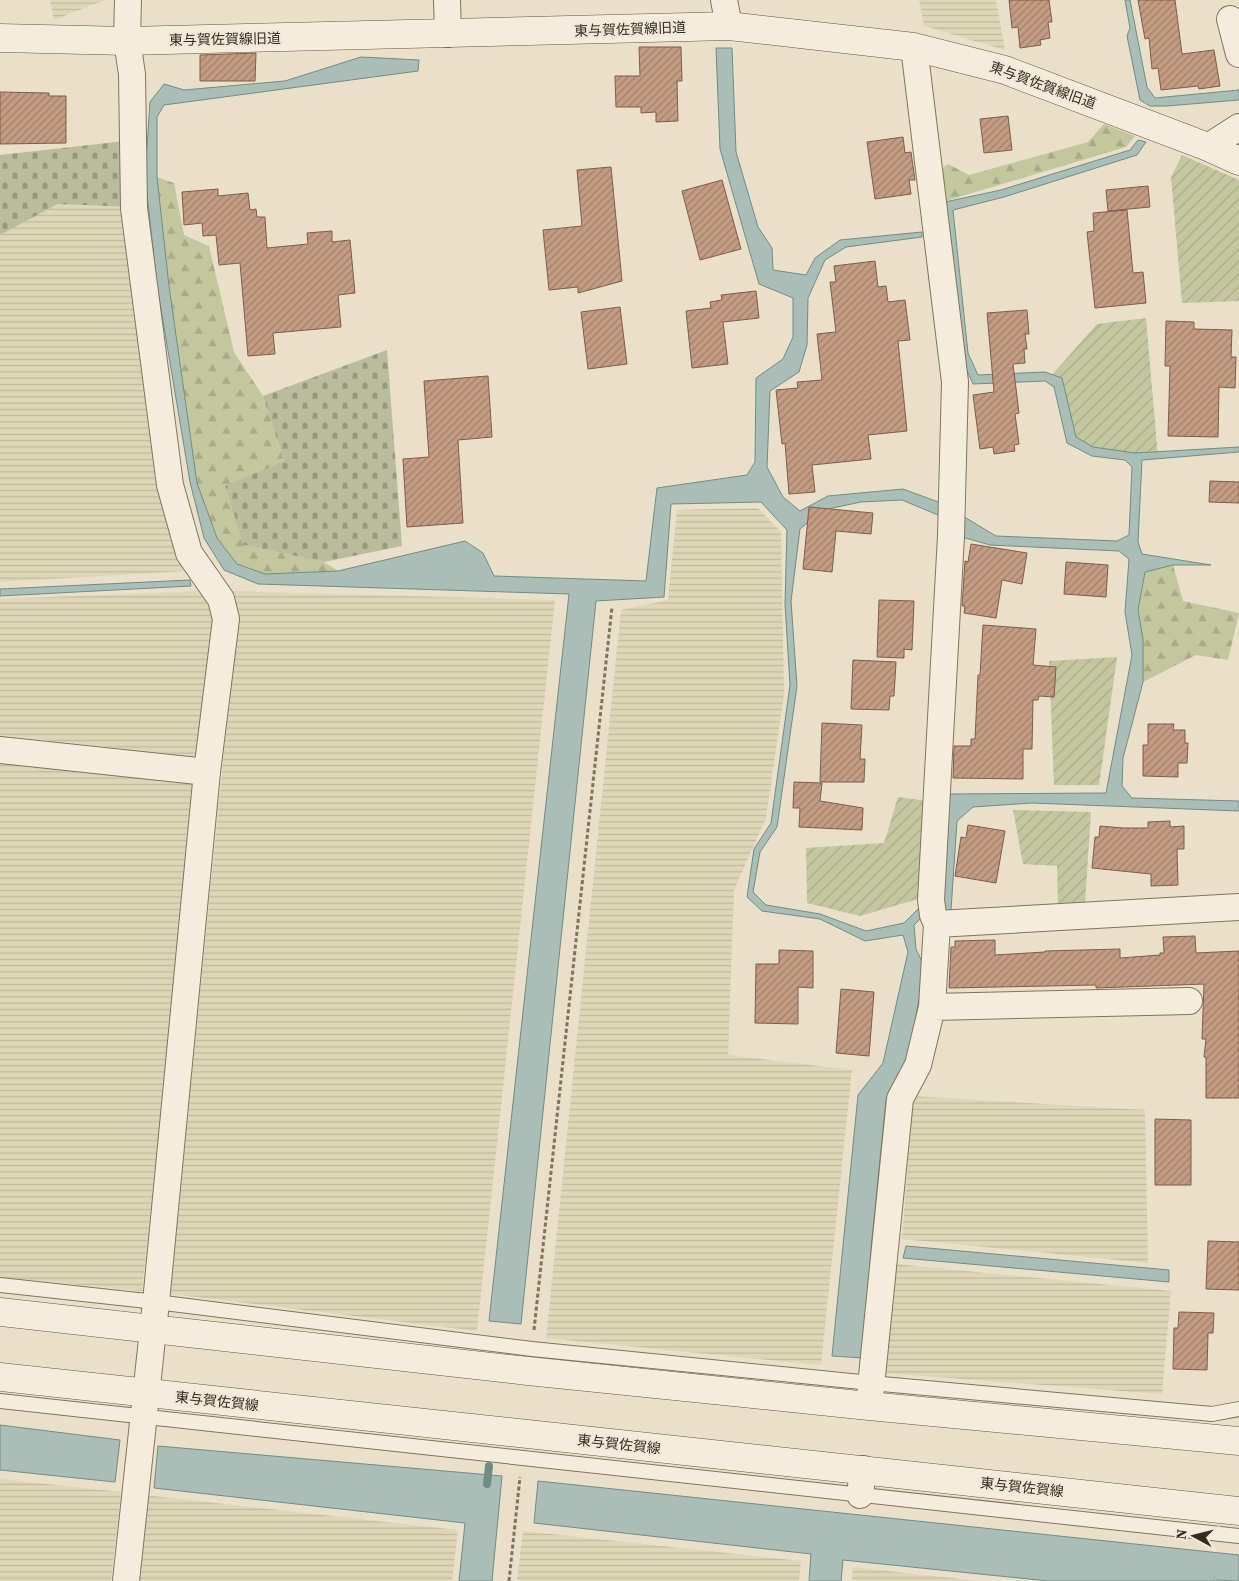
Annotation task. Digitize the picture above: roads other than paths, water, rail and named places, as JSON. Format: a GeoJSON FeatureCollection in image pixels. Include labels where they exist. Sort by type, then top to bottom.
{"type":"FeatureCollection","features":[{"type":"Feature","properties":{"kind":"main road","name":"東与賀佐賀線旧道"},"geometry":{"type":"LineString","coordinates":[[0,38],[127,41],[448,34],[726,13],[914,47],[1005,70],[1208,147],[1239,162]]}},
{"type":"Feature","properties":{"kind":"main road"},"geometry":{"type":"LineString","coordinates":[[0,1312],[528,1371],[871,1395],[1239,1441]]}},
{"type":"Feature","properties":{"kind":"main road","name":"東与賀佐賀線"},"geometry":{"type":"LineString","coordinates":[[0,1376],[144,1405],[862,1482],[1239,1510]]}},
{"type":"Feature","properties":{"kind":"street"},"geometry":{"type":"LineString","coordinates":[[126,1581],[156,1302],[207,772],[226,619],[221,599],[189,553],[170,485],[134,208],[132,74],[127,41],[128,0]]}},
{"type":"Feature","properties":{"kind":"street"},"geometry":{"type":"LineString","coordinates":[[446,0],[448,34]]}},
{"type":"Feature","properties":{"kind":"street"},"geometry":{"type":"LineString","coordinates":[[1230,19],[1239,54]]}},
{"type":"Feature","properties":{"kind":"street"},"geometry":{"type":"LineString","coordinates":[[871,1395],[900,1100],[918,1064],[932,1007],[934,913],[953,503],[955,382],[914,47]]}},
{"type":"Feature","properties":{"kind":"street"},"geometry":{"type":"LineString","coordinates":[[1208,147],[1239,127]]}},
{"type":"Feature","properties":{"kind":"street"},"geometry":{"type":"LineString","coordinates":[[0,750],[207,772]]}},
{"type":"Feature","properties":{"kind":"street"},"geometry":{"type":"LineString","coordinates":[[934,913],[1239,907]]}},
{"type":"Feature","properties":{"kind":"street"},"geometry":{"type":"LineString","coordinates":[[932,1007],[1189,1001]]}},
{"type":"Feature","properties":{"kind":"lane"},"geometry":{"type":"LineString","coordinates":[[0,1286],[156,1302],[532,1349],[871,1395],[1212,1414],[1239,1408]]}},
{"type":"Feature","properties":{"kind":"lane"},"geometry":{"type":"LineString","coordinates":[[0,1401],[144,1405],[522,1459],[862,1482],[1239,1536]]}},
{"type":"Feature","properties":{"kind":"water"},"geometry":{"type":"Polygon","coordinates":[[[1125,0],[1130,0],[1147,87],[1155,98],[1239,90],[1239,100],[1150,106],[1140,100],[1127,36],[1130,28],[1125,0]]]}},
{"type":"Feature","properties":{"kind":"water"},"geometry":{"type":"Polygon","coordinates":[[[716,48],[732,48],[736,152],[758,227],[772,248],[773,270],[806,275],[815,258],[840,240],[922,232],[922,237],[846,247],[825,260],[808,298],[807,345],[799,372],[770,391],[767,467],[783,497],[800,511],[828,496],[903,489],[941,503],[996,536],[1117,541],[1129,535],[1132,467],[1125,460],[1092,456],[1067,443],[1054,387],[1045,381],[973,384],[961,357],[945,202],[1001,190],[1130,150],[1138,140],[1146,142],[1137,155],[1004,197],[953,210],[968,353],[978,375],[1045,372],[1062,378],[1076,437],[1093,447],[1135,453],[1239,447],[1239,452],[1142,460],[1138,542],[1142,554],[1211,565],[1173,565],[1145,572],[1138,610],[1143,639],[1143,682],[1123,758],[1122,786],[1132,798],[1239,801],[1239,811],[1032,803],[973,807],[957,821],[951,910],[924,915],[914,925],[916,949],[925,968],[907,1063],[886,1100],[871,1249],[863,1358],[832,1356],[858,1095],[883,1063],[908,952],[903,935],[865,941],[820,919],[762,911],[747,897],[754,849],[771,823],[790,685],[785,604],[787,530],[761,502],[671,504],[664,597],[596,601],[521,1324],[489,1321],[569,594],[258,584],[224,570],[204,538],[190,482],[157,285],[145,176],[150,102],[164,84],[184,90],[285,81],[361,57],[419,60],[418,71],[164,105],[157,117],[157,177],[169,286],[197,483],[217,538],[237,564],[265,574],[338,571],[465,541],[483,553],[494,576],[646,581],[657,488],[747,475],[755,462],[756,378],[783,359],[793,337],[793,298],[759,284],[720,149],[716,48]],[[902,500],[861,502],[823,510],[800,529],[791,601],[797,686],[777,827],[760,852],[753,892],[766,905],[820,914],[866,931],[904,923],[918,909],[941,901],[949,794],[1106,793],[1132,655],[1125,612],[1129,559],[1119,551],[990,545],[962,537],[938,515],[902,500]]]}},
{"type":"Feature","properties":{"kind":"water"},"geometry":{"type":"Polygon","coordinates":[[[190,580],[191,586],[0,596],[0,589],[190,580]]]}},
{"type":"Feature","properties":{"kind":"water"},"geometry":{"type":"Polygon","coordinates":[[[906,1246],[1169,1270],[1169,1282],[903,1258],[906,1246]]]}},
{"type":"Feature","properties":{"kind":"water"},"geometry":{"type":"Polygon","coordinates":[[[0,1425],[120,1440],[115,1482],[0,1470],[0,1425]]]}},
{"type":"Feature","properties":{"kind":"water"},"geometry":{"type":"Polygon","coordinates":[[[158,1446],[502,1476],[492,1581],[459,1581],[465,1523],[154,1488],[158,1446]]]}},
{"type":"Feature","properties":{"kind":"water"},"geometry":{"type":"Polygon","coordinates":[[[538,1481],[1239,1555],[1239,1581],[1048,1581],[843,1560],[841,1581],[809,1581],[811,1554],[534,1523],[538,1481]]]}},
{"type":"Feature","properties":{"kind":"waterway"},"geometry":{"type":"LineString","coordinates":[[487,1484],[489,1466]]}}]}
